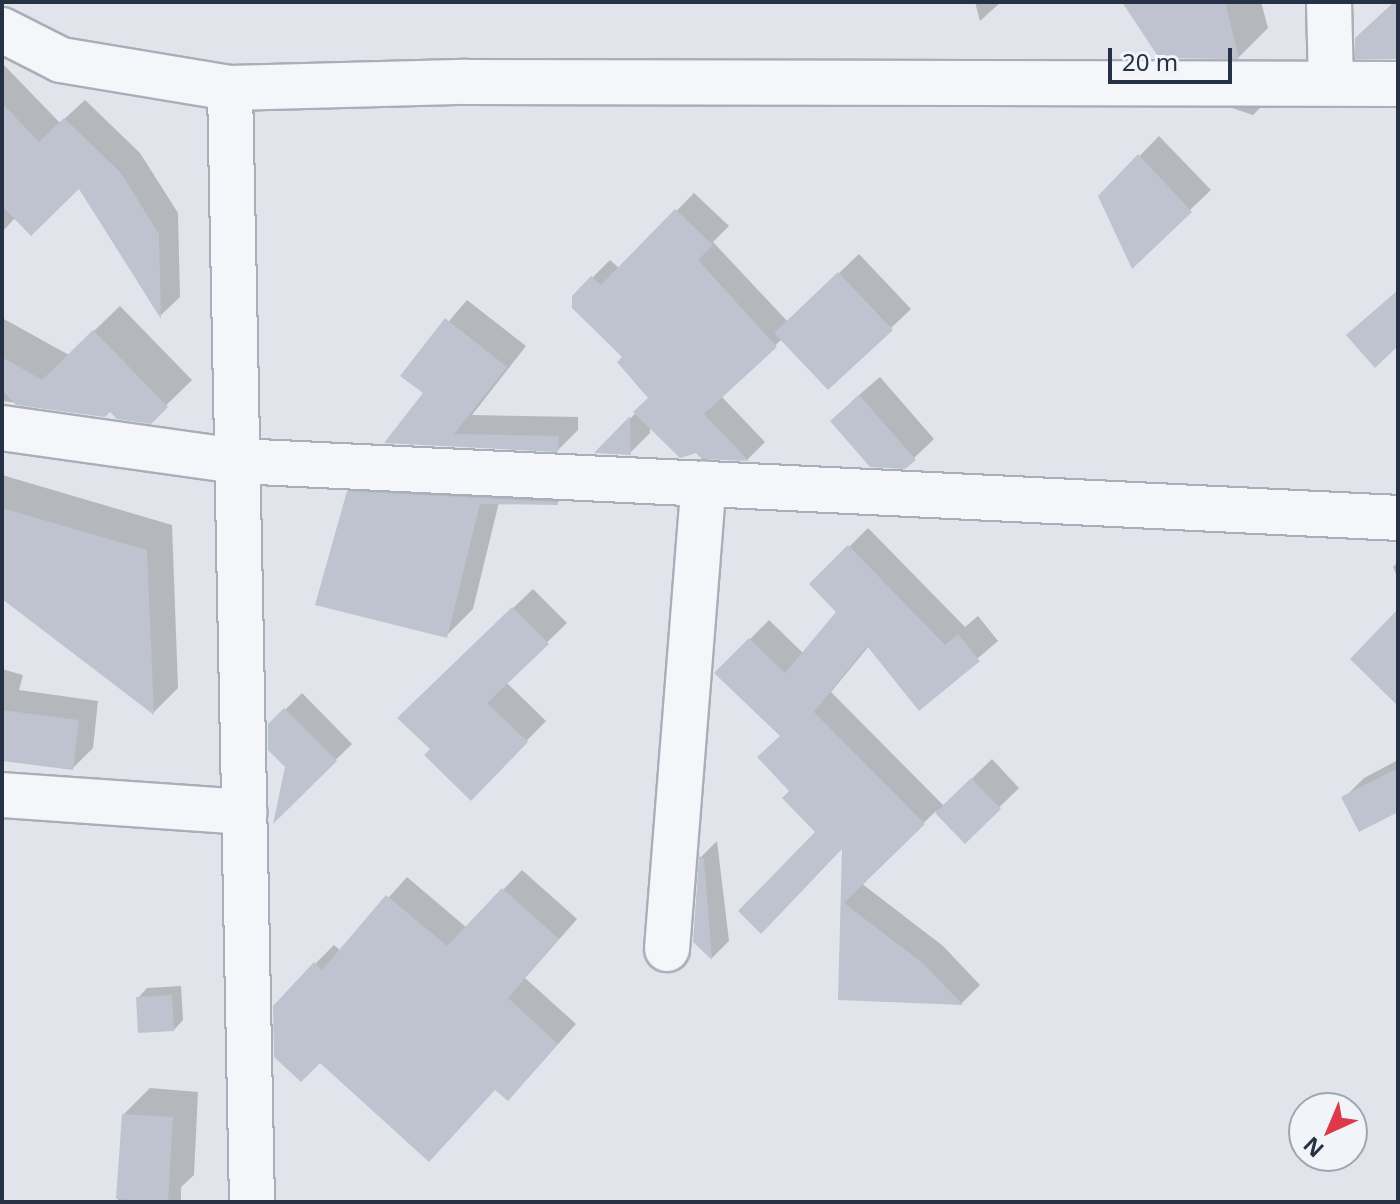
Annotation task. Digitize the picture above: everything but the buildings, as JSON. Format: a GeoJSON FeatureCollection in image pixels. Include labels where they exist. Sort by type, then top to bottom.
{"type":"FeatureCollection","features":[{"type":"Feature","properties":{"kind":"street"},"geometry":{"type":"LineString","coordinates":[[1329,2],[1331,83]]}},
{"type":"Feature","properties":{"kind":"street"},"geometry":{"type":"LineString","coordinates":[[2,30],[61,60],[230,88],[466,82],[1398,84]]}},
{"type":"Feature","properties":{"kind":"street"},"geometry":{"type":"LineString","coordinates":[[230,88],[252,1202]]}},
{"type":"Feature","properties":{"kind":"street"},"geometry":{"type":"LineString","coordinates":[[2,428],[238,461],[1398,518]]}},
{"type":"Feature","properties":{"kind":"street"},"geometry":{"type":"LineString","coordinates":[[667,949],[704,483]]}},
{"type":"Feature","properties":{"kind":"street"},"geometry":{"type":"LineString","coordinates":[[2,795],[244,812]]}}]}
